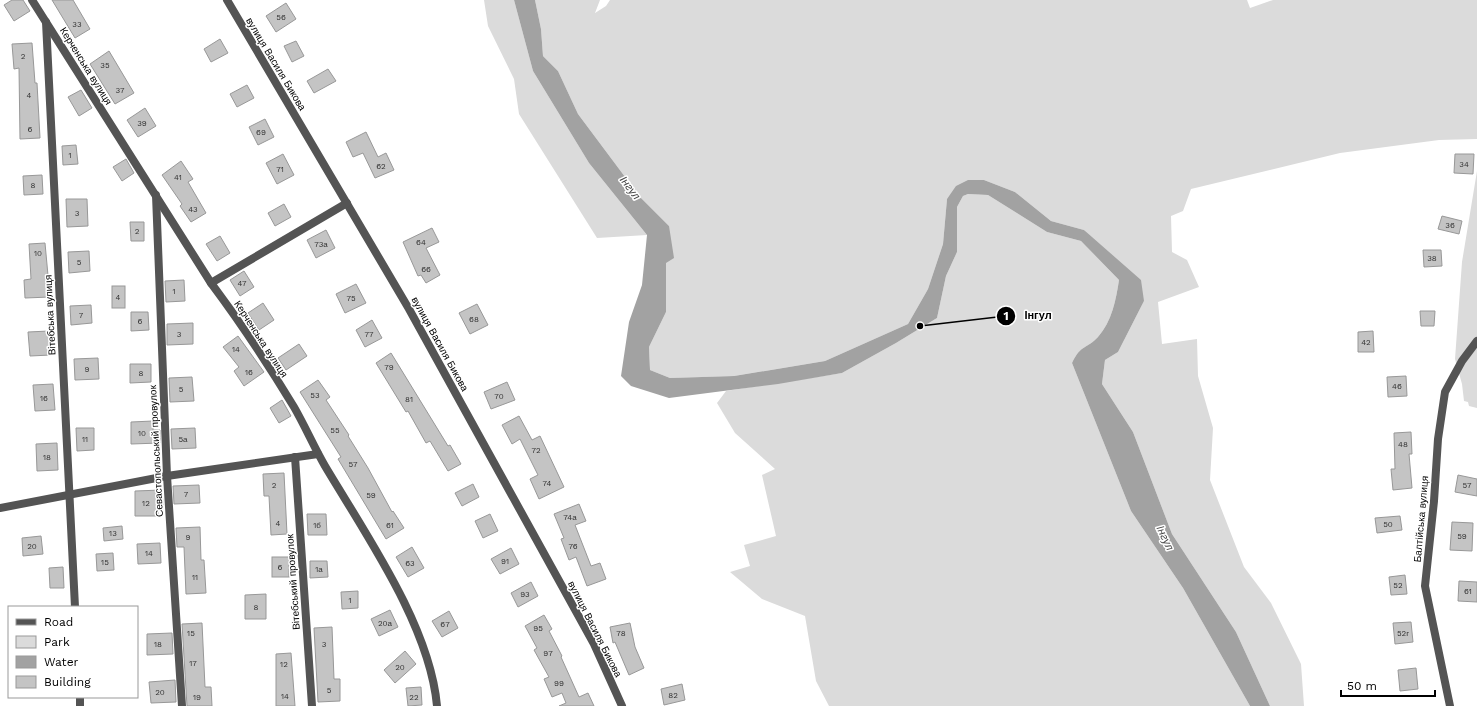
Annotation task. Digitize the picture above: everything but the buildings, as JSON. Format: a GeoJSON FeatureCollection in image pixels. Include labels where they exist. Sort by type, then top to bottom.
{"type":"FeatureCollection","features":[{"type":"Feature","properties":{"kind":"street","name":"Керченська вулиця"},"geometry":{"type":"LineString","coordinates":[[32,0],[211,283],[249,335],[294,408],[318,454],[391,578],[427,654],[437,706]]}},
{"type":"Feature","properties":{"kind":"street","name":"вулиця Василя Бикова"},"geometry":{"type":"LineString","coordinates":[[226,0],[409,308],[590,637],[622,706]]}},
{"type":"Feature","properties":{"kind":"street","name":"Вітебська вулиця"},"geometry":{"type":"LineString","coordinates":[[46,22],[68,494],[75,606]]}},
{"type":"Feature","properties":{"kind":"street","name":"Севастопольський провулок"},"geometry":{"type":"LineString","coordinates":[[156,194],[167,476],[182,706]]}},
{"type":"Feature","properties":{"kind":"street"},"geometry":{"type":"LineString","coordinates":[[211,283],[347,203]]}},
{"type":"Feature","properties":{"kind":"street","name":"Балтійська вулиця"},"geometry":{"type":"LineString","coordinates":[[1450,706],[1425,586],[1434,501],[1438,439],[1445,392],[1462,361],[1477,341]]}},
{"type":"Feature","properties":{"kind":"street"},"geometry":{"type":"LineString","coordinates":[[0,508],[167,476],[318,454]]}},
{"type":"Feature","properties":{"kind":"street","name":"Вітебський провулок"},"geometry":{"type":"LineString","coordinates":[[295,457],[312,706]]}},
{"type":"Feature","properties":{"kind":"green space"},"geometry":{"type":"Polygon","coordinates":[[[484,0],[514,0],[533,71],[589,163],[647,235],[597,238],[519,114],[514,79],[488,26],[484,0]]]}},
{"type":"Feature","properties":{"kind":"green space"},"geometry":{"type":"Polygon","coordinates":[[[535,0],[600,0],[595,13],[606,6],[610,0],[1247,0],[1250,8],[1273,0],[1477,0],[1477,139],[1439,140],[1340,153],[1191,189],[1183,211],[1171,216],[1172,252],[1187,260],[1199,287],[1158,302],[1162,344],[1197,339],[1198,376],[1213,428],[1210,480],[1244,567],[1271,603],[1301,664],[1304,706],[1270,706],[1236,632],[1172,534],[1133,432],[1102,384],[1105,360],[1118,352],[1144,301],[1084,230],[1051,221],[1015,192],[984,180],[947,199],[943,244],[928,289],[908,324],[825,361],[734,376],[670,378],[650,370],[649,347],[666,312],[666,263],[669,226],[640,197],[578,114],[558,71],[543,56],[541,29],[535,0]]]}},
{"type":"Feature","properties":{"kind":"green space"},"geometry":{"type":"Polygon","coordinates":[[[1477,171],[1477,408],[1469,406],[1468,402],[1464,401],[1462,384],[1455,359],[1462,262],[1477,171]]]}},
{"type":"Feature","properties":{"kind":"green space"},"geometry":{"type":"Polygon","coordinates":[[[968,194],[988,195],[1047,232],[1081,241],[1119,280],[1115,303],[1107,324],[1094,341],[1078,353],[1072,363],[1131,511],[1183,588],[1250,706],[829,706],[816,681],[805,616],[762,599],[730,572],[750,566],[744,545],[776,536],[762,475],[775,469],[735,433],[717,403],[726,391],[842,373],[937,318],[946,276],[957,252],[957,207],[963,196],[968,194]]]}},
{"type":"Feature","properties":{"kind":"water"},"geometry":{"type":"Polygon","coordinates":[[[514,0],[535,0],[541,29],[543,56],[558,71],[578,114],[640,197],[669,226],[674,258],[666,263],[666,312],[649,347],[650,370],[670,378],[734,376],[825,361],[908,324],[928,289],[943,244],[947,199],[956,186],[968,180],[984,180],[1015,192],[1051,221],[1084,230],[1141,280],[1144,301],[1118,352],[1105,360],[1102,384],[1133,432],[1172,534],[1236,632],[1270,706],[1250,706],[1183,588],[1131,511],[1072,363],[1078,353],[1098,337],[1107,324],[1115,303],[1119,280],[1081,241],[1047,232],[988,195],[968,194],[963,196],[957,207],[957,252],[946,276],[937,318],[896,343],[842,373],[778,384],[669,398],[631,386],[621,376],[629,322],[642,285],[647,235],[589,163],[533,71],[514,0]]]}},
{"type":"Feature","properties":{"kind":"place","name":"Інгул"},"geometry":{"type":"Point","coordinates":[920,326]}}]}
